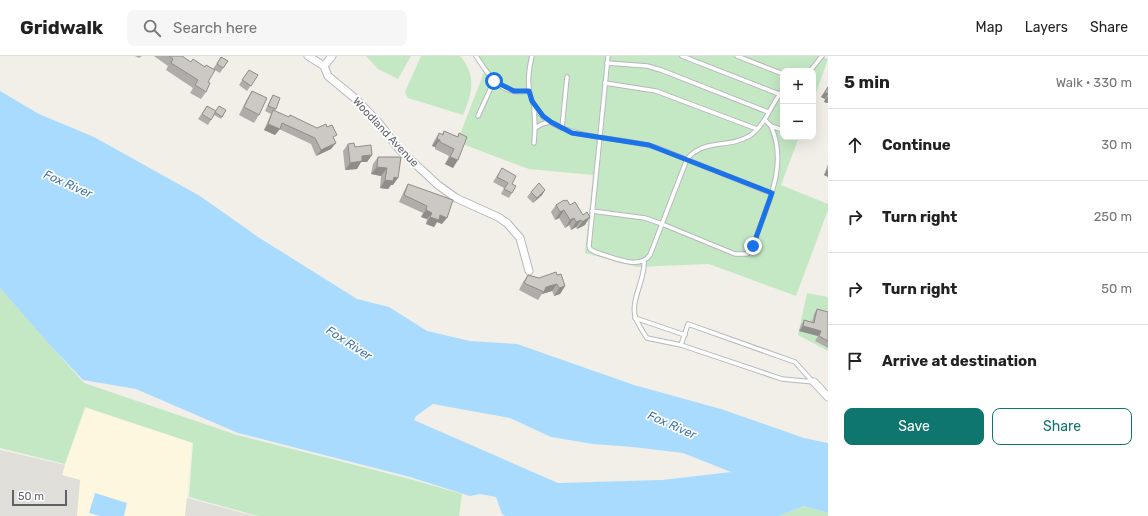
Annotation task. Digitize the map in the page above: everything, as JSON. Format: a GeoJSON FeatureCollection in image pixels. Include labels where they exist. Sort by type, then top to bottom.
{"type":"FeatureCollection","features":[{"type":"Feature","properties":{"kind":"street","name":"Woodland Avenue"},"geometry":{"type":"LineString","coordinates":[[308,56],[324,66],[328,76],[357,100],[378,122],[399,149],[438,185],[456,198],[498,217],[507,223],[520,238],[529,271]]}},
{"type":"Feature","properties":{"kind":"street"},"geometry":{"type":"LineString","coordinates":[[324,66],[332,56]]}},
{"type":"Feature","properties":{"kind":"street"},"geometry":{"type":"LineString","coordinates":[[814,382],[828,397]]}},
{"type":"Feature","properties":{"kind":"lane"},"geometry":{"type":"LineString","coordinates":[[476,56],[494,81],[514,91],[529,91]]}},
{"type":"Feature","properties":{"kind":"lane"},"geometry":{"type":"LineString","coordinates":[[532,56],[528,76],[535,128],[534,143]]}},
{"type":"Feature","properties":{"kind":"lane"},"geometry":{"type":"LineString","coordinates":[[608,56],[588,242],[590,249],[595,252],[635,263],[644,261],[650,255],[687,159],[692,152],[700,148],[734,143],[746,138],[757,129],[764,120],[779,94],[682,56]]}},
{"type":"Feature","properties":{"kind":"lane"},"geometry":{"type":"LineString","coordinates":[[737,56],[780,73]]}},
{"type":"Feature","properties":{"kind":"lane"},"geometry":{"type":"LineString","coordinates":[[815,68],[822,56]]}},
{"type":"Feature","properties":{"kind":"lane"},"geometry":{"type":"LineString","coordinates":[[607,63],[647,66],[661,70],[768,112]]}},
{"type":"Feature","properties":{"kind":"lane"},"geometry":{"type":"LineString","coordinates":[[562,128],[567,77]]}},
{"type":"Feature","properties":{"kind":"lane"},"geometry":{"type":"LineString","coordinates":[[478,116],[494,81]]}},
{"type":"Feature","properties":{"kind":"lane"},"geometry":{"type":"LineString","coordinates":[[605,84],[656,91],[757,129]]}},
{"type":"Feature","properties":{"kind":"lane"},"geometry":{"type":"LineString","coordinates":[[532,101],[538,110],[551,122],[582,136],[649,145],[772,193]]}},
{"type":"Feature","properties":{"kind":"lane"},"geometry":{"type":"LineString","coordinates":[[764,120],[771,126],[780,129]]}},
{"type":"Feature","properties":{"kind":"lane"},"geometry":{"type":"LineString","coordinates":[[535,128],[542,124],[551,122]]}},
{"type":"Feature","properties":{"kind":"lane"},"geometry":{"type":"LineString","coordinates":[[592,211],[632,216],[662,224],[735,254],[747,254],[753,246],[779,171],[779,163],[771,126]]}},
{"type":"Feature","properties":{"kind":"lane"},"geometry":{"type":"LineString","coordinates":[[644,261],[645,268],[636,298],[635,318],[647,338],[681,346],[782,379],[814,382]]}},
{"type":"Feature","properties":{"kind":"lane"},"geometry":{"type":"LineString","coordinates":[[635,318],[685,335]]}},
{"type":"Feature","properties":{"kind":"lane"},"geometry":{"type":"LineString","coordinates":[[681,346],[688,324],[795,362],[814,382]]}},
{"type":"Feature","properties":{"kind":"shaded area"},"geometry":{"type":"Polygon","coordinates":[[[86,408],[192,443],[185,516],[77,516],[80,480],[61,475],[86,408]]]}},
{"type":"Feature","properties":{"kind":"shaded area"},"geometry":{"type":"Polygon","coordinates":[[[0,450],[65,465],[62,475],[80,480],[77,516],[0,516],[0,450]]]}},
{"type":"Feature","properties":{"kind":"shaded area"},"geometry":{"type":"Polygon","coordinates":[[[187,498],[254,516],[185,516],[187,498]]]}},
{"type":"Feature","properties":{"kind":"green space"},"geometry":{"type":"Polygon","coordinates":[[[366,56],[411,56],[398,79],[378,69],[366,56]]]}},
{"type":"Feature","properties":{"kind":"green space"},"geometry":{"type":"Polygon","coordinates":[[[421,56],[460,56],[465,63],[471,77],[471,85],[469,100],[463,115],[408,98],[405,92],[421,56]]]}},
{"type":"Feature","properties":{"kind":"green space"},"geometry":{"type":"Polygon","coordinates":[[[479,56],[820,56],[828,59],[816,93],[816,68],[780,68],[780,140],[798,140],[781,185],[828,204],[828,210],[796,296],[709,264],[637,267],[585,253],[593,175],[529,169],[457,142],[486,67],[479,56]]]}},
{"type":"Feature","properties":{"kind":"green space"},"geometry":{"type":"Polygon","coordinates":[[[0,288],[84,383],[237,435],[410,479],[462,494],[459,516],[258,516],[189,497],[193,443],[85,407],[65,464],[0,448],[0,288]]]}},
{"type":"Feature","properties":{"kind":"green space"},"geometry":{"type":"Polygon","coordinates":[[[807,293],[828,297],[828,351],[798,335],[807,293]]]}},
{"type":"Feature","properties":{"kind":"green space"},"geometry":{"type":"Polygon","coordinates":[[[804,506],[828,513],[828,516],[779,516],[804,506]]]}},
{"type":"Feature","properties":{"kind":"water","name":"Fox River"},"geometry":{"type":"Polygon","coordinates":[[[0,91],[39,114],[94,137],[200,196],[258,237],[357,299],[389,307],[427,331],[470,341],[517,344],[634,385],[721,409],[804,438],[828,443],[828,513],[804,506],[779,516],[505,516],[502,514],[496,497],[480,494],[470,496],[410,477],[238,433],[136,389],[83,380],[0,288],[0,91]],[[433,404],[416,416],[414,420],[558,483],[662,480],[731,472],[683,453],[593,444],[551,437],[510,418],[433,404]]]}},
{"type":"Feature","properties":{"kind":"water"},"geometry":{"type":"Polygon","coordinates":[[[95,493],[127,503],[124,516],[100,516],[89,513],[95,493]]]}},
{"type":"Feature","properties":{"kind":"building"},"geometry":{"type":"Polygon","coordinates":[[[169,56],[182,56],[191,62],[193,59],[205,67],[206,65],[215,70],[208,82],[210,83],[206,92],[195,85],[198,80],[171,63],[173,59],[169,56]]]}},
{"type":"Feature","properties":{"kind":"building"},"geometry":{"type":"Polygon","coordinates":[[[221,57],[228,61],[223,68],[217,64],[221,57]]]}},
{"type":"Feature","properties":{"kind":"building"},"geometry":{"type":"Polygon","coordinates":[[[249,70],[258,75],[251,86],[242,80],[249,70]]]}},
{"type":"Feature","properties":{"kind":"building"},"geometry":{"type":"Polygon","coordinates":[[[828,87],[828,94],[825,92],[828,87]]]}},
{"type":"Feature","properties":{"kind":"building"},"geometry":{"type":"Polygon","coordinates":[[[252,91],[267,98],[259,115],[244,107],[252,91]]]}},
{"type":"Feature","properties":{"kind":"building"},"geometry":{"type":"Polygon","coordinates":[[[273,95],[280,98],[276,109],[268,106],[273,95]]]}},
{"type":"Feature","properties":{"kind":"building"},"geometry":{"type":"Polygon","coordinates":[[[207,106],[216,111],[211,120],[202,114],[207,106]]]}},
{"type":"Feature","properties":{"kind":"building"},"geometry":{"type":"Polygon","coordinates":[[[219,106],[226,110],[222,117],[215,112],[219,106]]]}},
{"type":"Feature","properties":{"kind":"building"},"geometry":{"type":"Polygon","coordinates":[[[273,110],[289,117],[290,115],[317,128],[326,124],[327,127],[332,125],[337,135],[333,137],[336,143],[321,150],[315,138],[282,123],[280,129],[268,124],[273,110]]]}},
{"type":"Feature","properties":{"kind":"building"},"geometry":{"type":"Polygon","coordinates":[[[444,131],[458,137],[459,133],[467,137],[458,160],[450,157],[454,149],[437,139],[439,133],[443,135],[444,131]]]}},
{"type":"Feature","properties":{"kind":"building"},"geometry":{"type":"Polygon","coordinates":[[[354,143],[355,147],[371,145],[372,155],[362,156],[362,161],[350,163],[348,144],[354,143]]]}},
{"type":"Feature","properties":{"kind":"building"},"geometry":{"type":"Polygon","coordinates":[[[378,157],[401,157],[398,178],[394,177],[393,181],[385,180],[387,168],[377,167],[378,157]]]}},
{"type":"Feature","properties":{"kind":"building"},"geometry":{"type":"Polygon","coordinates":[[[502,168],[516,176],[512,184],[516,186],[512,193],[504,189],[508,183],[497,177],[502,168]]]}},
{"type":"Feature","properties":{"kind":"building"},"geometry":{"type":"Polygon","coordinates":[[[539,183],[545,190],[537,198],[531,192],[539,183]]]}},
{"type":"Feature","properties":{"kind":"building"},"geometry":{"type":"Polygon","coordinates":[[[408,184],[453,200],[447,218],[440,215],[439,220],[430,217],[432,213],[426,210],[427,206],[404,195],[408,184]]]}},
{"type":"Feature","properties":{"kind":"building"},"geometry":{"type":"Polygon","coordinates":[[[564,200],[567,200],[570,205],[575,202],[583,215],[587,212],[590,217],[582,222],[581,220],[576,222],[574,218],[570,220],[564,210],[560,212],[556,205],[564,200]]]}},
{"type":"Feature","properties":{"kind":"building"},"geometry":{"type":"Polygon","coordinates":[[[556,272],[557,275],[561,274],[565,286],[559,288],[557,284],[546,287],[544,292],[524,283],[528,275],[539,278],[556,272]]]}},
{"type":"Feature","properties":{"kind":"building"},"geometry":{"type":"Polygon","coordinates":[[[817,309],[828,312],[828,341],[819,336],[821,331],[803,326],[804,320],[814,323],[817,309]]]}},
{"type":"Feature","properties":{"kind":"route"},"geometry":{"type":"LineString","coordinates":[[494,81],[506,89],[524,92],[529,91],[532,101],[543,116],[572,133],[599,139],[649,145],[772,193],[753,246]]}}]}
